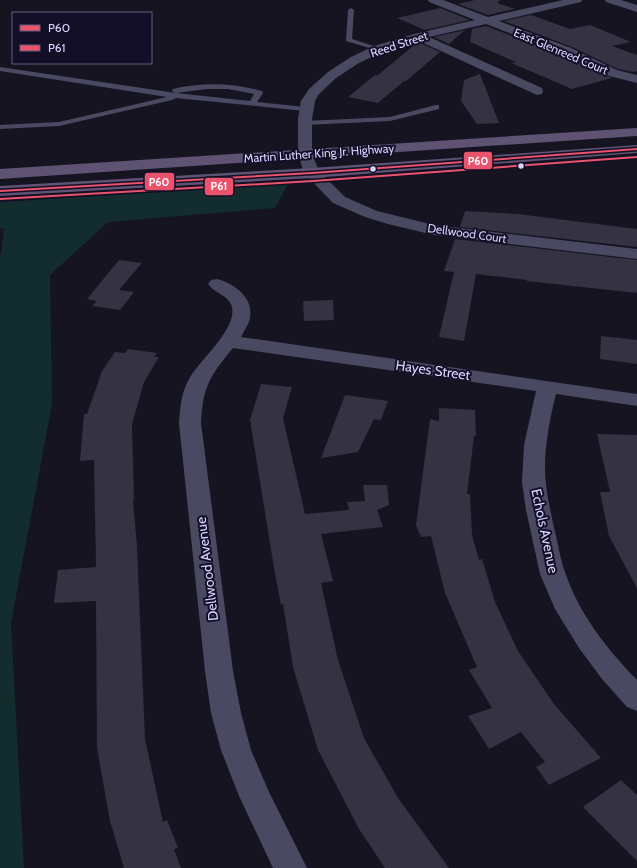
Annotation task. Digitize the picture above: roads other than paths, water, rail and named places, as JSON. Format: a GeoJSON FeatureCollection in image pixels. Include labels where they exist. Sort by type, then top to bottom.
{"type":"FeatureCollection","features":[{"type":"Feature","properties":{"kind":"main road","name":"Martin Luther King Jr. Highway"},"geometry":{"type":"LineString","coordinates":[[0,174],[637,132]]}},
{"type":"Feature","properties":{"kind":"main road","name":"Martin Luther King Jr. Highway"},"geometry":{"type":"LineString","coordinates":[[0,191],[312,173],[637,149]]}},
{"type":"Feature","properties":{"kind":"street","name":"East Glenreed Court"},"geometry":{"type":"LineString","coordinates":[[433,0],[567,51],[613,73],[637,79]]}},
{"type":"Feature","properties":{"kind":"street","name":"Reed Street"},"geometry":{"type":"LineString","coordinates":[[312,173],[305,154],[306,109],[314,92],[332,75],[355,60],[378,49],[418,36],[578,0]]}},
{"type":"Feature","properties":{"kind":"street"},"geometry":{"type":"LineString","coordinates":[[610,0],[637,9]]}},
{"type":"Feature","properties":{"kind":"street"},"geometry":{"type":"LineString","coordinates":[[418,36],[537,91]]}},
{"type":"Feature","properties":{"kind":"street","name":"Dellwood Court"},"geometry":{"type":"LineString","coordinates":[[312,173],[339,200],[371,214],[394,221],[434,230],[637,254]]}},
{"type":"Feature","properties":{"kind":"street","name":"Dellwood Avenue"},"geometry":{"type":"LineString","coordinates":[[217,284],[235,295],[242,309],[242,320],[228,341],[205,368],[192,395],[190,424],[219,671],[226,713],[236,750],[255,796],[290,868]]}},
{"type":"Feature","properties":{"kind":"street","name":"Hayes Street"},"geometry":{"type":"LineString","coordinates":[[228,341],[637,400]]}},
{"type":"Feature","properties":{"kind":"street","name":"Echols Avenue"},"geometry":{"type":"LineString","coordinates":[[547,386],[538,424],[534,482],[539,514],[553,574],[565,604],[581,630],[616,677],[637,699]]}},
{"type":"Feature","properties":{"kind":"lane"},"geometry":{"type":"LineString","coordinates":[[351,10],[348,40],[378,49]]}},
{"type":"Feature","properties":{"kind":"lane"},"geometry":{"type":"LineString","coordinates":[[0,69],[161,94],[306,109]]}},
{"type":"Feature","properties":{"kind":"lane"},"geometry":{"type":"LineString","coordinates":[[161,94],[202,86],[249,90],[259,93],[252,103]]}},
{"type":"Feature","properties":{"kind":"lane"},"geometry":{"type":"LineString","coordinates":[[0,127],[59,124],[179,96]]}},
{"type":"Feature","properties":{"kind":"lane"},"geometry":{"type":"LineString","coordinates":[[305,123],[390,118],[436,107]]}}]}
